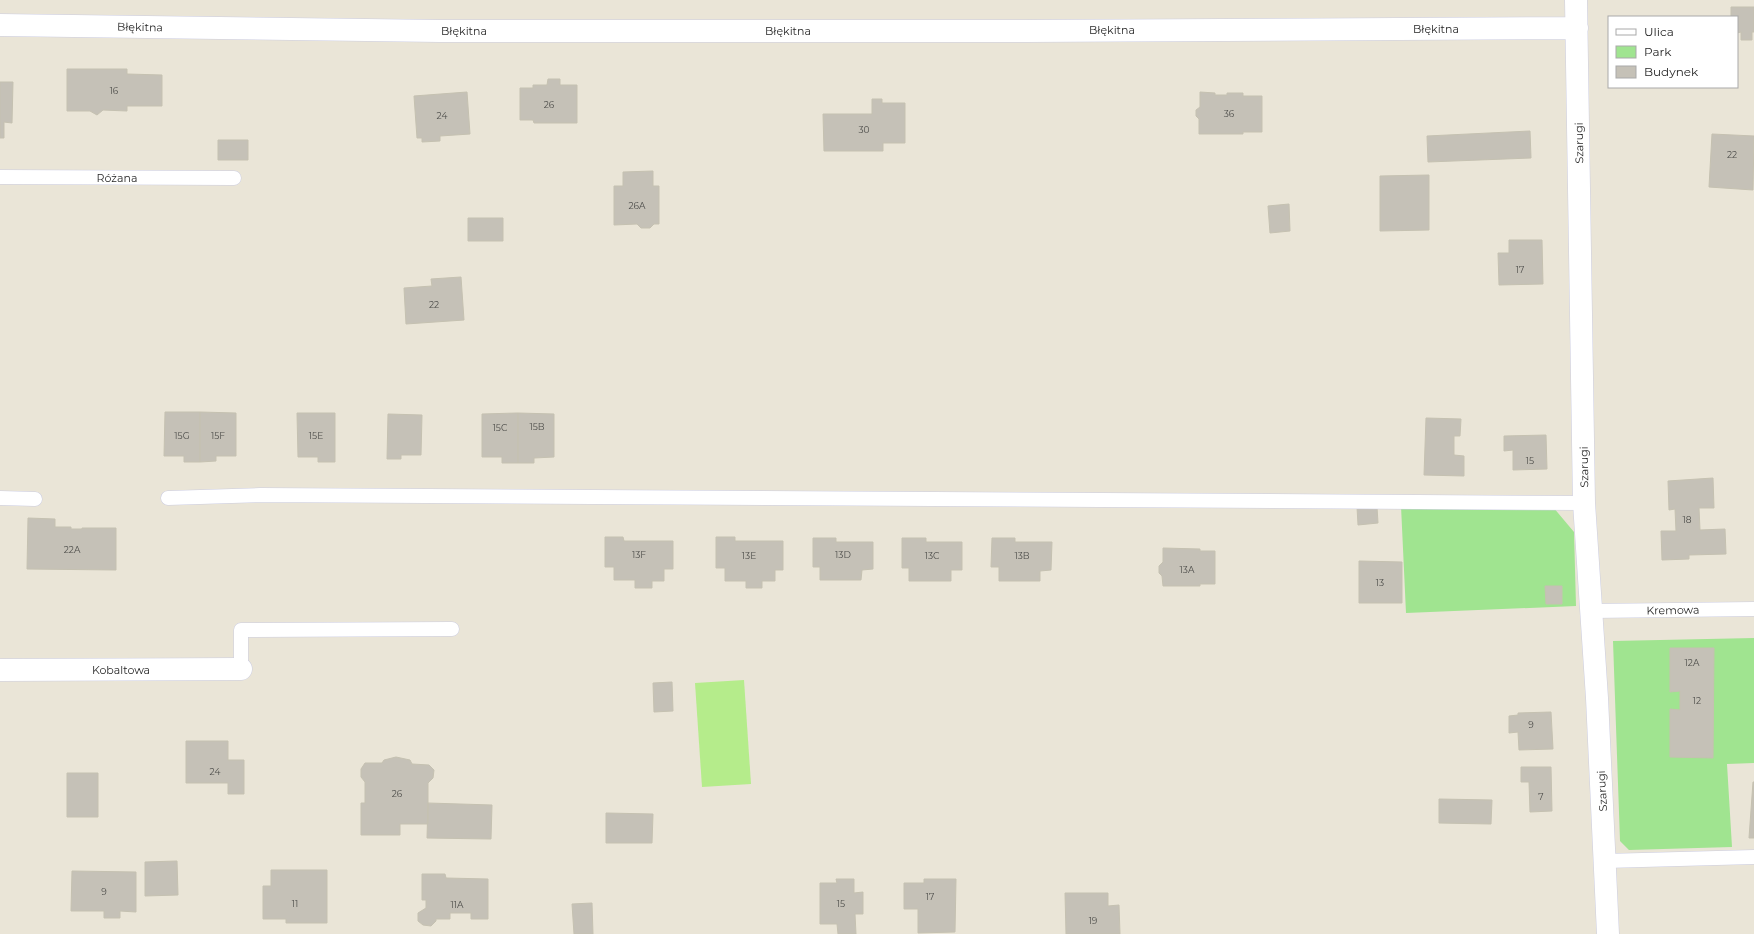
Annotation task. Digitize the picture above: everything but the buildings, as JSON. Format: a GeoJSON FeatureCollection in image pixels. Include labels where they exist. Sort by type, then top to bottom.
{"type":"FeatureCollection","features":[{"type":"Feature","properties":{"kind":"street","name":"Szarugi"},"geometry":{"type":"LineString","coordinates":[[1576,0],[1584,503],[1592,611],[1608,934]]}},
{"type":"Feature","properties":{"kind":"street","name":"Błękitna"},"geometry":{"type":"LineString","coordinates":[[0,25],[440,31],[1034,31],[1577,28]]}},
{"type":"Feature","properties":{"kind":"street","name":"Kobaltowa"},"geometry":{"type":"LineString","coordinates":[[0,670],[241,669]]}},
{"type":"Feature","properties":{"kind":"lane","name":"Różana"},"geometry":{"type":"LineString","coordinates":[[0,178],[234,178]]}},
{"type":"Feature","properties":{"kind":"lane"},"geometry":{"type":"LineString","coordinates":[[168,498],[268,495],[1584,503]]}},
{"type":"Feature","properties":{"kind":"lane"},"geometry":{"type":"LineString","coordinates":[[0,498],[35,499]]}},
{"type":"Feature","properties":{"kind":"lane","name":"Kremowa"},"geometry":{"type":"LineString","coordinates":[[1592,611],[1754,609]]}},
{"type":"Feature","properties":{"kind":"lane"},"geometry":{"type":"LineString","coordinates":[[241,669],[241,630],[452,629]]}},
{"type":"Feature","properties":{"kind":"lane"},"geometry":{"type":"LineString","coordinates":[[1605,861],[1754,857]]}},
{"type":"Feature","properties":{"kind":"green space"},"geometry":{"type":"Polygon","coordinates":[[[1401,506],[1553,507],[1574,532],[1576,606],[1406,613],[1401,506]]]}},
{"type":"Feature","properties":{"kind":"green space"},"geometry":{"type":"Polygon","coordinates":[[[1754,638],[1754,763],[1727,764],[1732,847],[1629,850],[1620,841],[1613,641],[1754,638]]]}},
{"type":"Feature","properties":{"kind":"green space"},"geometry":{"type":"Polygon","coordinates":[[[744,680],[751,784],[702,787],[695,683],[744,680]]]}}]}
